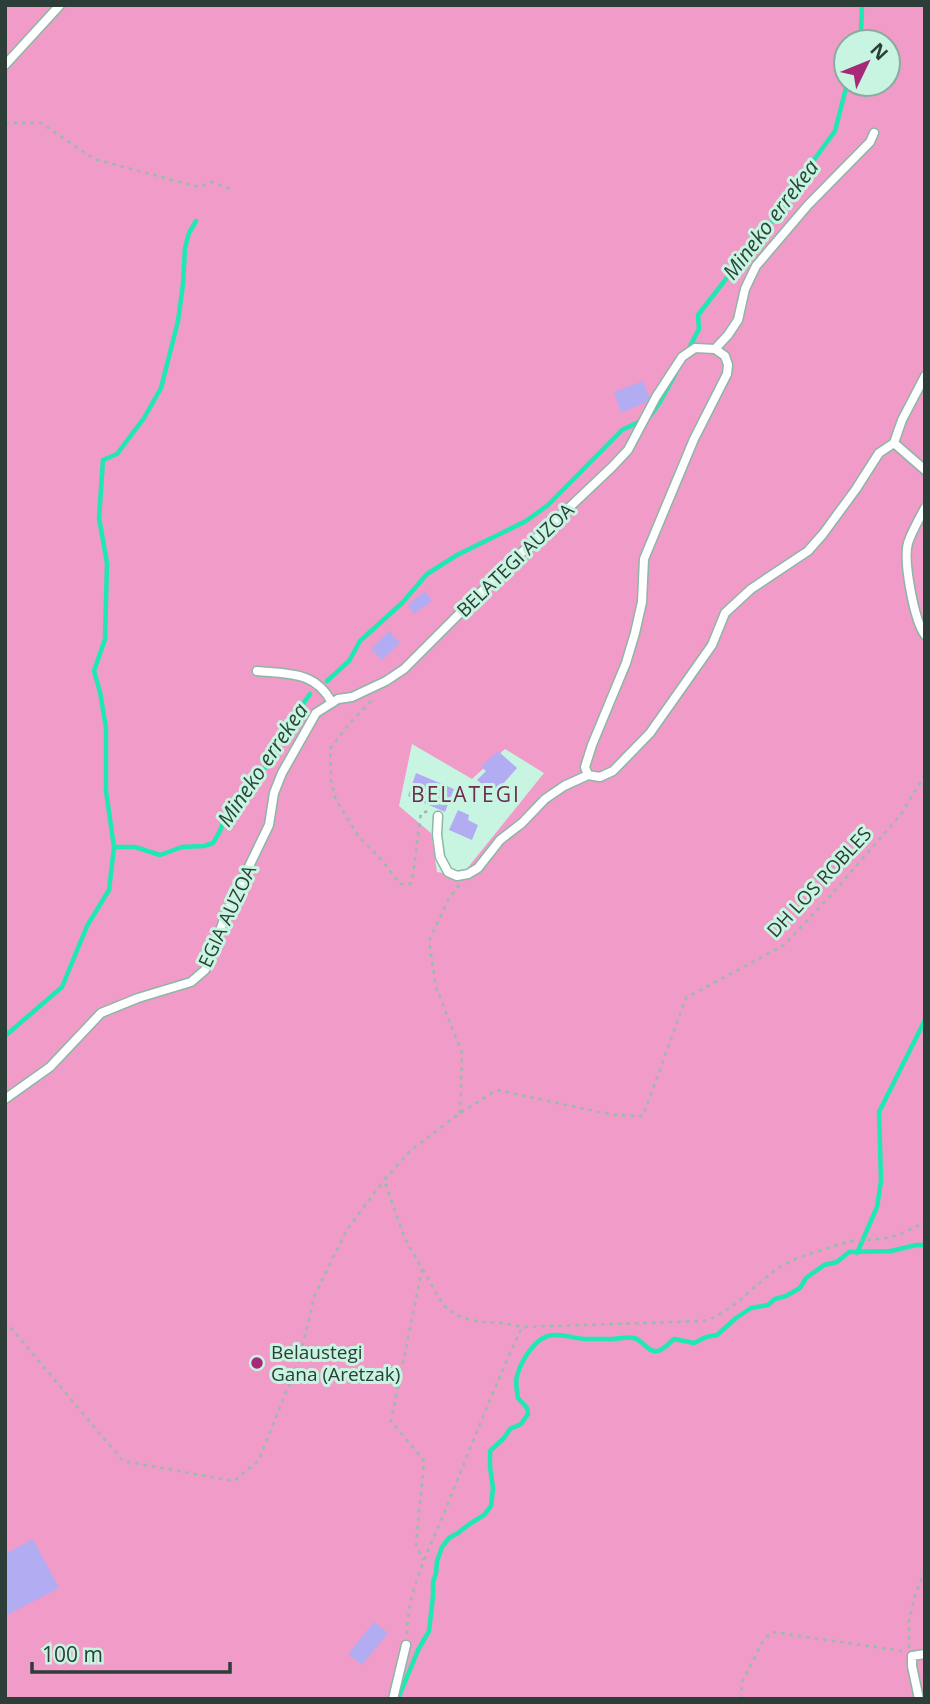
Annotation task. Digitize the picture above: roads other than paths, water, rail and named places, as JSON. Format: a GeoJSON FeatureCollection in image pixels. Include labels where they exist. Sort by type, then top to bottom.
{"type":"FeatureCollection","features":[{"type":"Feature","properties":{"kind":"lane"},"geometry":{"type":"LineString","coordinates":[[5,65],[60,5]]}},
{"type":"Feature","properties":{"kind":"lane"},"geometry":{"type":"LineString","coordinates":[[588,775],[585,767],[592,745],[626,663],[635,633],[642,602],[643,559],[694,439],[727,374],[725,356],[715,349],[738,320],[745,289],[756,266],[808,205],[870,142],[874,133]]}},
{"type":"Feature","properties":{"kind":"lane","name":"BELATEGI AUZOA"},"geometry":{"type":"LineString","coordinates":[[386,681],[404,669],[628,450],[656,397],[682,357],[695,348],[715,349]]}},
{"type":"Feature","properties":{"kind":"lane"},"geometry":{"type":"LineString","coordinates":[[438,816],[440,858],[448,872],[457,876],[468,874],[478,868],[500,840],[522,823],[545,799],[588,775],[600,777],[613,771],[650,733],[712,645],[725,613],[751,589],[808,551],[831,523],[879,453],[894,443],[912,397],[925,376]]}},
{"type":"Feature","properties":{"kind":"lane"},"geometry":{"type":"LineString","coordinates":[[894,443],[925,470]]}},
{"type":"Feature","properties":{"kind":"lane"},"geometry":{"type":"LineString","coordinates":[[925,508],[907,545],[908,576],[913,602],[920,629],[925,635]]}},
{"type":"Feature","properties":{"kind":"lane"},"geometry":{"type":"LineString","coordinates":[[257,670],[302,676],[316,682],[332,703]]}},
{"type":"Feature","properties":{"kind":"lane","name":"EGIA AUZOA"},"geometry":{"type":"LineString","coordinates":[[5,1099],[50,1067],[101,1013],[138,998],[191,982],[205,970],[225,916],[269,825],[274,793],[282,773],[316,713],[338,699],[352,697],[386,681]]}},
{"type":"Feature","properties":{"kind":"lane"},"geometry":{"type":"LineString","coordinates":[[394,1699],[406,1645]]}},
{"type":"Feature","properties":{"kind":"lane"},"geometry":{"type":"LineString","coordinates":[[919,1699],[912,1656],[925,1654]]}},
{"type":"Feature","properties":{"kind":"waterway","name":"Mineko errekea"},"geometry":{"type":"LineString","coordinates":[[861,28],[862,5]]}},
{"type":"Feature","properties":{"kind":"waterway","name":"Mineko errekea"},"geometry":{"type":"LineString","coordinates":[[688,350],[699,329],[698,315],[778,216],[835,131],[843,98]]}},
{"type":"Feature","properties":{"kind":"waterway"},"geometry":{"type":"LineString","coordinates":[[5,1036],[62,987],[87,926],[109,890],[114,847],[106,791],[106,728],[94,671],[105,639],[107,563],[99,518],[103,460],[117,454],[144,418],[161,388],[178,321],[185,248],[196,221]]}},
{"type":"Feature","properties":{"kind":"waterway","name":"Mineko errekea"},"geometry":{"type":"LineString","coordinates":[[651,415],[676,373]]}},
{"type":"Feature","properties":{"kind":"waterway","name":"Mineko errekea"},"geometry":{"type":"LineString","coordinates":[[327,681],[349,661],[360,641],[402,603],[427,574],[457,555],[526,521],[548,505],[622,430],[641,421]]}},
{"type":"Feature","properties":{"kind":"waterway","name":"Mineko errekea"},"geometry":{"type":"LineString","coordinates":[[114,847],[135,847],[160,855],[182,847],[213,843],[226,815],[247,795],[273,755],[281,735],[310,694]]}},
{"type":"Feature","properties":{"kind":"waterway"},"geometry":{"type":"LineString","coordinates":[[857,1253],[877,1207],[881,1181],[879,1112],[925,1020]]}},
{"type":"Feature","properties":{"kind":"waterway"},"geometry":{"type":"LineString","coordinates":[[398,1699],[418,1650],[429,1631],[433,1582],[442,1547],[449,1538],[484,1515],[491,1506],[493,1488],[490,1451],[510,1429],[521,1424],[528,1414],[527,1408],[518,1398],[516,1379],[522,1363],[535,1344],[547,1336],[558,1335],[586,1339],[634,1338],[654,1351],[661,1350],[674,1339],[694,1343],[717,1335],[751,1308],[768,1305],[800,1288],[806,1278],[824,1265],[837,1262],[849,1252],[891,1251],[925,1245]]}},
{"type":"Feature","properties":{"kind":"place","name":"Belaustegi Gana (Aretzak)"},"geometry":{"type":"Point","coordinates":[257,1363]}},
{"type":"Feature","properties":{"kind":"district","name":"BELATEGI"},"geometry":{"type":"Point","coordinates":[466,795]}}]}
